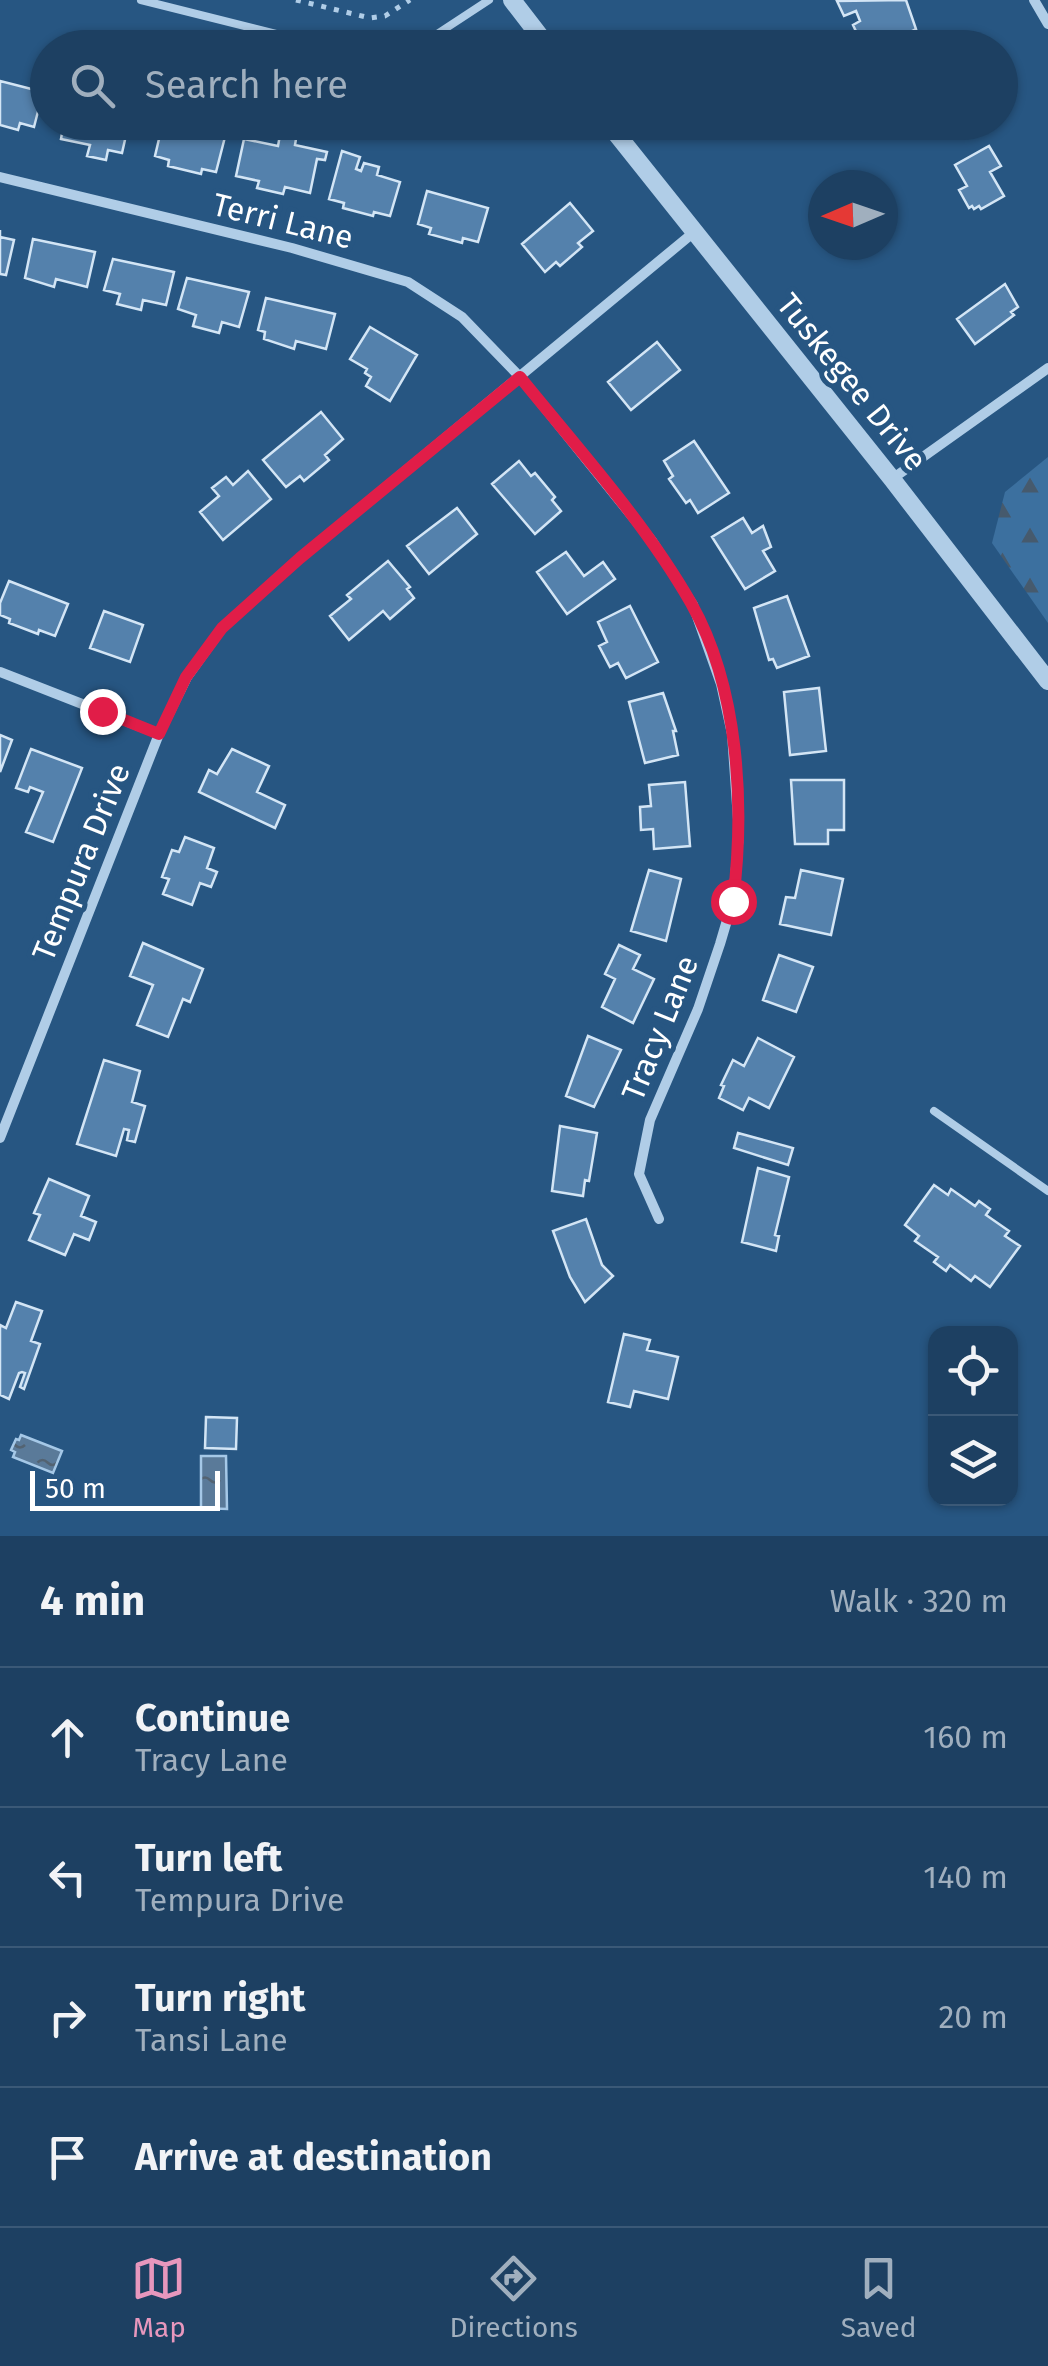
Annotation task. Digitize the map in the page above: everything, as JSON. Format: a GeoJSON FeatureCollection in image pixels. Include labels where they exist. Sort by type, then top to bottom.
{"type":"FeatureCollection","features":[{"type":"Feature","properties":{"kind":"street"},"geometry":{"type":"LineString","coordinates":[[512,0],[535,30]]}},
{"type":"Feature","properties":{"kind":"street"},"geometry":{"type":"LineString","coordinates":[[1034,0],[1048,24]]}},
{"type":"Feature","properties":{"kind":"street","name":"Tuskegee Drive"},"geometry":{"type":"LineString","coordinates":[[621,140],[1048,681]]}},
{"type":"Feature","properties":{"kind":"street","name":"Terri Lane"},"geometry":{"type":"LineString","coordinates":[[0,177],[292,248],[408,282],[462,317],[520,377]]}},
{"type":"Feature","properties":{"kind":"street","name":"Tempura Drive"},"geometry":{"type":"LineString","coordinates":[[0,1138],[2,1124],[159,734],[186,677],[222,628],[300,558],[693,233]]}},
{"type":"Feature","properties":{"kind":"street"},"geometry":{"type":"LineString","coordinates":[[892,479],[1048,368]]}},
{"type":"Feature","properties":{"kind":"street","name":"Tracy Lane"},"geometry":{"type":"LineString","coordinates":[[520,377],[652,540],[692,606],[722,684],[732,734],[739,834],[733,900],[698,1009],[650,1120],[639,1174],[659,1219]]}},
{"type":"Feature","properties":{"kind":"street"},"geometry":{"type":"LineString","coordinates":[[0,672],[159,734]]}},
{"type":"Feature","properties":{"kind":"lane"},"geometry":{"type":"LineString","coordinates":[[140,0],[260,30]]}},
{"type":"Feature","properties":{"kind":"lane"},"geometry":{"type":"LineString","coordinates":[[443,30],[489,0]]}},
{"type":"Feature","properties":{"kind":"lane"},"geometry":{"type":"LineString","coordinates":[[934,1111],[1048,1191]]}},
{"type":"Feature","properties":{"kind":"path"},"geometry":{"type":"LineString","coordinates":[[296,0],[370,18],[385,16],[410,0]]}},
{"type":"Feature","properties":{"kind":"green space"},"geometry":{"type":"Polygon","coordinates":[[[1048,457],[1048,623],[992,543],[1005,492],[1048,457]]]}},
{"type":"Feature","properties":{"kind":"water"},"geometry":{"type":"Polygon","coordinates":[[[21,1435],[62,1451],[53,1473],[13,1457],[15,1452],[11,1450],[21,1435]]]}},
{"type":"Feature","properties":{"kind":"water"},"geometry":{"type":"Polygon","coordinates":[[[201,1456],[226,1456],[227,1509],[201,1508],[201,1456]]]}},
{"type":"Feature","properties":{"kind":"building"},"geometry":{"type":"Polygon","coordinates":[[[906,0],[916,29],[855,30],[853,25],[860,21],[856,11],[844,16],[837,1],[906,0]]]}},
{"type":"Feature","properties":{"kind":"building"},"geometry":{"type":"Polygon","coordinates":[[[0,81],[30,89],[30,126],[20,123],[18,130],[0,125],[0,81]]]}},
{"type":"Feature","properties":{"kind":"building"},"geometry":{"type":"Polygon","coordinates":[[[66,140],[125,140],[122,153],[108,150],[106,160],[87,156],[90,145],[66,140]]]}},
{"type":"Feature","properties":{"kind":"building"},"geometry":{"type":"Polygon","coordinates":[[[159,140],[224,140],[216,172],[202,169],[201,174],[168,166],[169,160],[155,156],[159,140]]]}},
{"type":"Feature","properties":{"kind":"building"},"geometry":{"type":"Polygon","coordinates":[[[244,140],[278,146],[279,140],[296,140],[295,145],[327,152],[325,160],[317,159],[310,193],[285,187],[283,194],[257,188],[259,181],[236,176],[244,140]]]}},
{"type":"Feature","properties":{"kind":"building"},"geometry":{"type":"Polygon","coordinates":[[[989,146],[1001,166],[990,172],[1004,196],[981,209],[969,208],[959,190],[967,186],[955,165],[989,146]]]}},
{"type":"Feature","properties":{"kind":"building"},"geometry":{"type":"Polygon","coordinates":[[[342,151],[360,157],[356,169],[361,171],[364,163],[379,167],[377,175],[400,182],[390,216],[343,208],[344,203],[329,199],[342,151]]]}},
{"type":"Feature","properties":{"kind":"building"},"geometry":{"type":"Polygon","coordinates":[[[427,191],[488,208],[478,242],[463,238],[462,243],[429,234],[431,228],[418,224],[427,191]]]}},
{"type":"Feature","properties":{"kind":"building"},"geometry":{"type":"Polygon","coordinates":[[[570,203],[593,231],[560,266],[556,262],[545,272],[522,244],[570,203]]]}},
{"type":"Feature","properties":{"kind":"building"},"geometry":{"type":"Polygon","coordinates":[[[0,237],[14,240],[6,275],[0,274],[0,237]]]}},
{"type":"Feature","properties":{"kind":"building"},"geometry":{"type":"Polygon","coordinates":[[[33,239],[95,252],[87,287],[56,279],[54,287],[25,278],[33,239]]]}},
{"type":"Feature","properties":{"kind":"building"},"geometry":{"type":"Polygon","coordinates":[[[113,259],[174,272],[166,305],[143,300],[141,310],[117,304],[120,294],[104,290],[113,259]]]}},
{"type":"Feature","properties":{"kind":"building"},"geometry":{"type":"Polygon","coordinates":[[[187,278],[249,292],[239,327],[222,322],[219,333],[193,326],[196,315],[178,309],[187,278]]]}},
{"type":"Feature","properties":{"kind":"building"},"geometry":{"type":"Polygon","coordinates":[[[1005,284],[1018,307],[1011,312],[1014,315],[975,344],[957,319],[1005,284]]]}},
{"type":"Feature","properties":{"kind":"building"},"geometry":{"type":"Polygon","coordinates":[[[266,298],[335,314],[326,349],[296,341],[294,349],[264,339],[265,332],[258,330],[266,298]]]}},
{"type":"Feature","properties":{"kind":"building"},"geometry":{"type":"Polygon","coordinates":[[[370,327],[417,355],[390,401],[366,386],[371,377],[365,373],[367,369],[350,359],[370,327]]]}},
{"type":"Feature","properties":{"kind":"building"},"geometry":{"type":"Polygon","coordinates":[[[657,342],[680,370],[631,410],[608,382],[657,342]]]}},
{"type":"Feature","properties":{"kind":"building"},"geometry":{"type":"Polygon","coordinates":[[[321,412],[343,439],[325,455],[329,460],[304,481],[300,476],[286,487],[263,460],[321,412]]]}},
{"type":"Feature","properties":{"kind":"building"},"geometry":{"type":"Polygon","coordinates":[[[694,441],[729,493],[698,513],[669,479],[673,476],[664,461],[694,441]]]}},
{"type":"Feature","properties":{"kind":"building"},"geometry":{"type":"Polygon","coordinates":[[[519,461],[531,476],[535,473],[561,511],[535,534],[492,484],[519,461]]]}},
{"type":"Feature","properties":{"kind":"building"},"geometry":{"type":"Polygon","coordinates":[[[248,471],[271,499],[223,540],[200,512],[219,496],[212,488],[226,477],[233,485],[248,471]]]}},
{"type":"Feature","properties":{"kind":"building"},"geometry":{"type":"Polygon","coordinates":[[[457,508],[477,534],[429,574],[407,546],[457,508]]]}},
{"type":"Feature","properties":{"kind":"building"},"geometry":{"type":"Polygon","coordinates":[[[743,518],[752,533],[763,526],[771,547],[763,551],[775,571],[745,589],[712,537],[743,518]]]}},
{"type":"Feature","properties":{"kind":"building"},"geometry":{"type":"Polygon","coordinates":[[[566,552],[584,576],[603,562],[615,579],[567,614],[537,572],[566,552]]]}},
{"type":"Feature","properties":{"kind":"building"},"geometry":{"type":"Polygon","coordinates":[[[388,561],[410,587],[407,589],[414,598],[390,619],[383,611],[349,640],[330,616],[351,599],[347,595],[388,561]]]}},
{"type":"Feature","properties":{"kind":"building"},"geometry":{"type":"Polygon","coordinates":[[[9,581],[68,604],[55,636],[9,623],[10,619],[0,615],[0,603],[9,581]]]}},
{"type":"Feature","properties":{"kind":"building"},"geometry":{"type":"Polygon","coordinates":[[[787,596],[809,656],[777,668],[773,659],[769,660],[754,608],[787,596]]]}},
{"type":"Feature","properties":{"kind":"building"},"geometry":{"type":"Polygon","coordinates":[[[630,606],[658,662],[626,678],[618,663],[610,667],[599,646],[607,642],[598,622],[630,606]]]}},
{"type":"Feature","properties":{"kind":"building"},"geometry":{"type":"Polygon","coordinates":[[[104,611],[143,625],[130,662],[90,648],[104,611]]]}},
{"type":"Feature","properties":{"kind":"building"},"geometry":{"type":"Polygon","coordinates":[[[819,688],[826,751],[790,755],[784,692],[819,688]]]}},
{"type":"Feature","properties":{"kind":"building"},"geometry":{"type":"Polygon","coordinates":[[[663,693],[676,731],[678,755],[645,763],[629,702],[663,693]]]}},
{"type":"Feature","properties":{"kind":"building"},"geometry":{"type":"Polygon","coordinates":[[[0,735],[12,740],[0,772],[0,735]]]}},
{"type":"Feature","properties":{"kind":"building"},"geometry":{"type":"Polygon","coordinates":[[[31,749],[82,768],[53,842],[26,832],[43,792],[30,787],[28,792],[16,788],[31,749]]]}},
{"type":"Feature","properties":{"kind":"building"},"geometry":{"type":"Polygon","coordinates":[[[232,749],[269,766],[257,792],[285,805],[275,828],[199,792],[209,770],[217,774],[232,749]]]}},
{"type":"Feature","properties":{"kind":"building"},"geometry":{"type":"Polygon","coordinates":[[[791,780],[844,780],[844,830],[828,830],[828,844],[795,844],[791,780]]]}},
{"type":"Feature","properties":{"kind":"building"},"geometry":{"type":"Polygon","coordinates":[[[685,782],[690,846],[654,849],[653,829],[641,830],[640,807],[651,806],[649,785],[685,782]]]}},
{"type":"Feature","properties":{"kind":"building"},"geometry":{"type":"Polygon","coordinates":[[[185,837],[214,848],[207,868],[217,872],[211,887],[200,883],[192,905],[163,894],[169,879],[162,877],[172,850],[179,852],[185,837]]]}},
{"type":"Feature","properties":{"kind":"building"},"geometry":{"type":"Polygon","coordinates":[[[649,870],[681,879],[666,941],[631,931],[649,870]]]}},
{"type":"Feature","properties":{"kind":"building"},"geometry":{"type":"Polygon","coordinates":[[[801,870],[843,879],[831,935],[780,924],[786,897],[795,898],[801,870]]]}},
{"type":"Feature","properties":{"kind":"building"},"geometry":{"type":"Polygon","coordinates":[[[143,943],[203,969],[190,1002],[183,999],[168,1037],[137,1025],[153,985],[130,976],[143,943]]]}},
{"type":"Feature","properties":{"kind":"building"},"geometry":{"type":"Polygon","coordinates":[[[619,945],[640,955],[633,969],[654,979],[633,1023],[602,1007],[615,979],[605,974],[619,945]]]}},
{"type":"Feature","properties":{"kind":"building"},"geometry":{"type":"Polygon","coordinates":[[[779,955],[813,967],[796,1012],[763,1000],[779,955]]]}},
{"type":"Feature","properties":{"kind":"building"},"geometry":{"type":"Polygon","coordinates":[[[588,1036],[621,1050],[594,1107],[566,1096],[588,1036]]]}},
{"type":"Feature","properties":{"kind":"building"},"geometry":{"type":"Polygon","coordinates":[[[758,1038],[794,1057],[769,1108],[749,1098],[743,1110],[719,1098],[724,1086],[721,1085],[733,1060],[744,1066],[758,1038]]]}},
{"type":"Feature","properties":{"kind":"building"},"geometry":{"type":"Polygon","coordinates":[[[104,1060],[140,1071],[132,1102],[145,1106],[135,1142],[127,1140],[129,1130],[124,1129],[116,1156],[77,1144],[104,1060]]]}},
{"type":"Feature","properties":{"kind":"building"},"geometry":{"type":"Polygon","coordinates":[[[560,1126],[597,1133],[583,1196],[552,1191],[560,1126]]]}},
{"type":"Feature","properties":{"kind":"building"},"geometry":{"type":"Polygon","coordinates":[[[738,1133],[793,1148],[788,1165],[734,1148],[738,1133]]]}},
{"type":"Feature","properties":{"kind":"building"},"geometry":{"type":"Polygon","coordinates":[[[758,1168],[789,1177],[775,1235],[779,1236],[776,1251],[742,1242],[758,1168]]]}},
{"type":"Feature","properties":{"kind":"building"},"geometry":{"type":"Polygon","coordinates":[[[49,1179],[89,1196],[81,1216],[96,1222],[89,1240],[74,1234],[65,1255],[29,1240],[40,1215],[34,1213],[49,1179]]]}},
{"type":"Feature","properties":{"kind":"building"},"geometry":{"type":"Polygon","coordinates":[[[934,1185],[948,1195],[951,1189],[975,1206],[979,1201],[990,1209],[986,1215],[1009,1231],[1005,1236],[1020,1246],[990,1287],[975,1276],[971,1281],[950,1265],[946,1271],[934,1262],[938,1257],[915,1241],[919,1236],[905,1225],[934,1185]]]}},
{"type":"Feature","properties":{"kind":"building"},"geometry":{"type":"Polygon","coordinates":[[[586,1219],[602,1265],[613,1276],[585,1302],[570,1277],[553,1231],[586,1219]]]}},
{"type":"Feature","properties":{"kind":"building"},"geometry":{"type":"Polygon","coordinates":[[[16,1302],[42,1311],[31,1341],[40,1344],[24,1389],[20,1387],[25,1373],[22,1372],[9,1399],[0,1395],[0,1325],[6,1328],[16,1302]]]}},
{"type":"Feature","properties":{"kind":"building"},"geometry":{"type":"Polygon","coordinates":[[[624,1334],[650,1340],[647,1350],[678,1357],[668,1399],[634,1391],[630,1407],[608,1402],[624,1334]]]}},
{"type":"Feature","properties":{"kind":"building"},"geometry":{"type":"Polygon","coordinates":[[[206,1417],[237,1418],[236,1449],[205,1448],[206,1417]]]}},
{"type":"Feature","properties":{"kind":"route"},"geometry":{"type":"LineString","coordinates":[[102,711],[159,734],[186,677],[222,628],[300,558],[520,377],[652,540],[706,636],[722,684],[732,734],[739,834],[733,901]]}}]}
